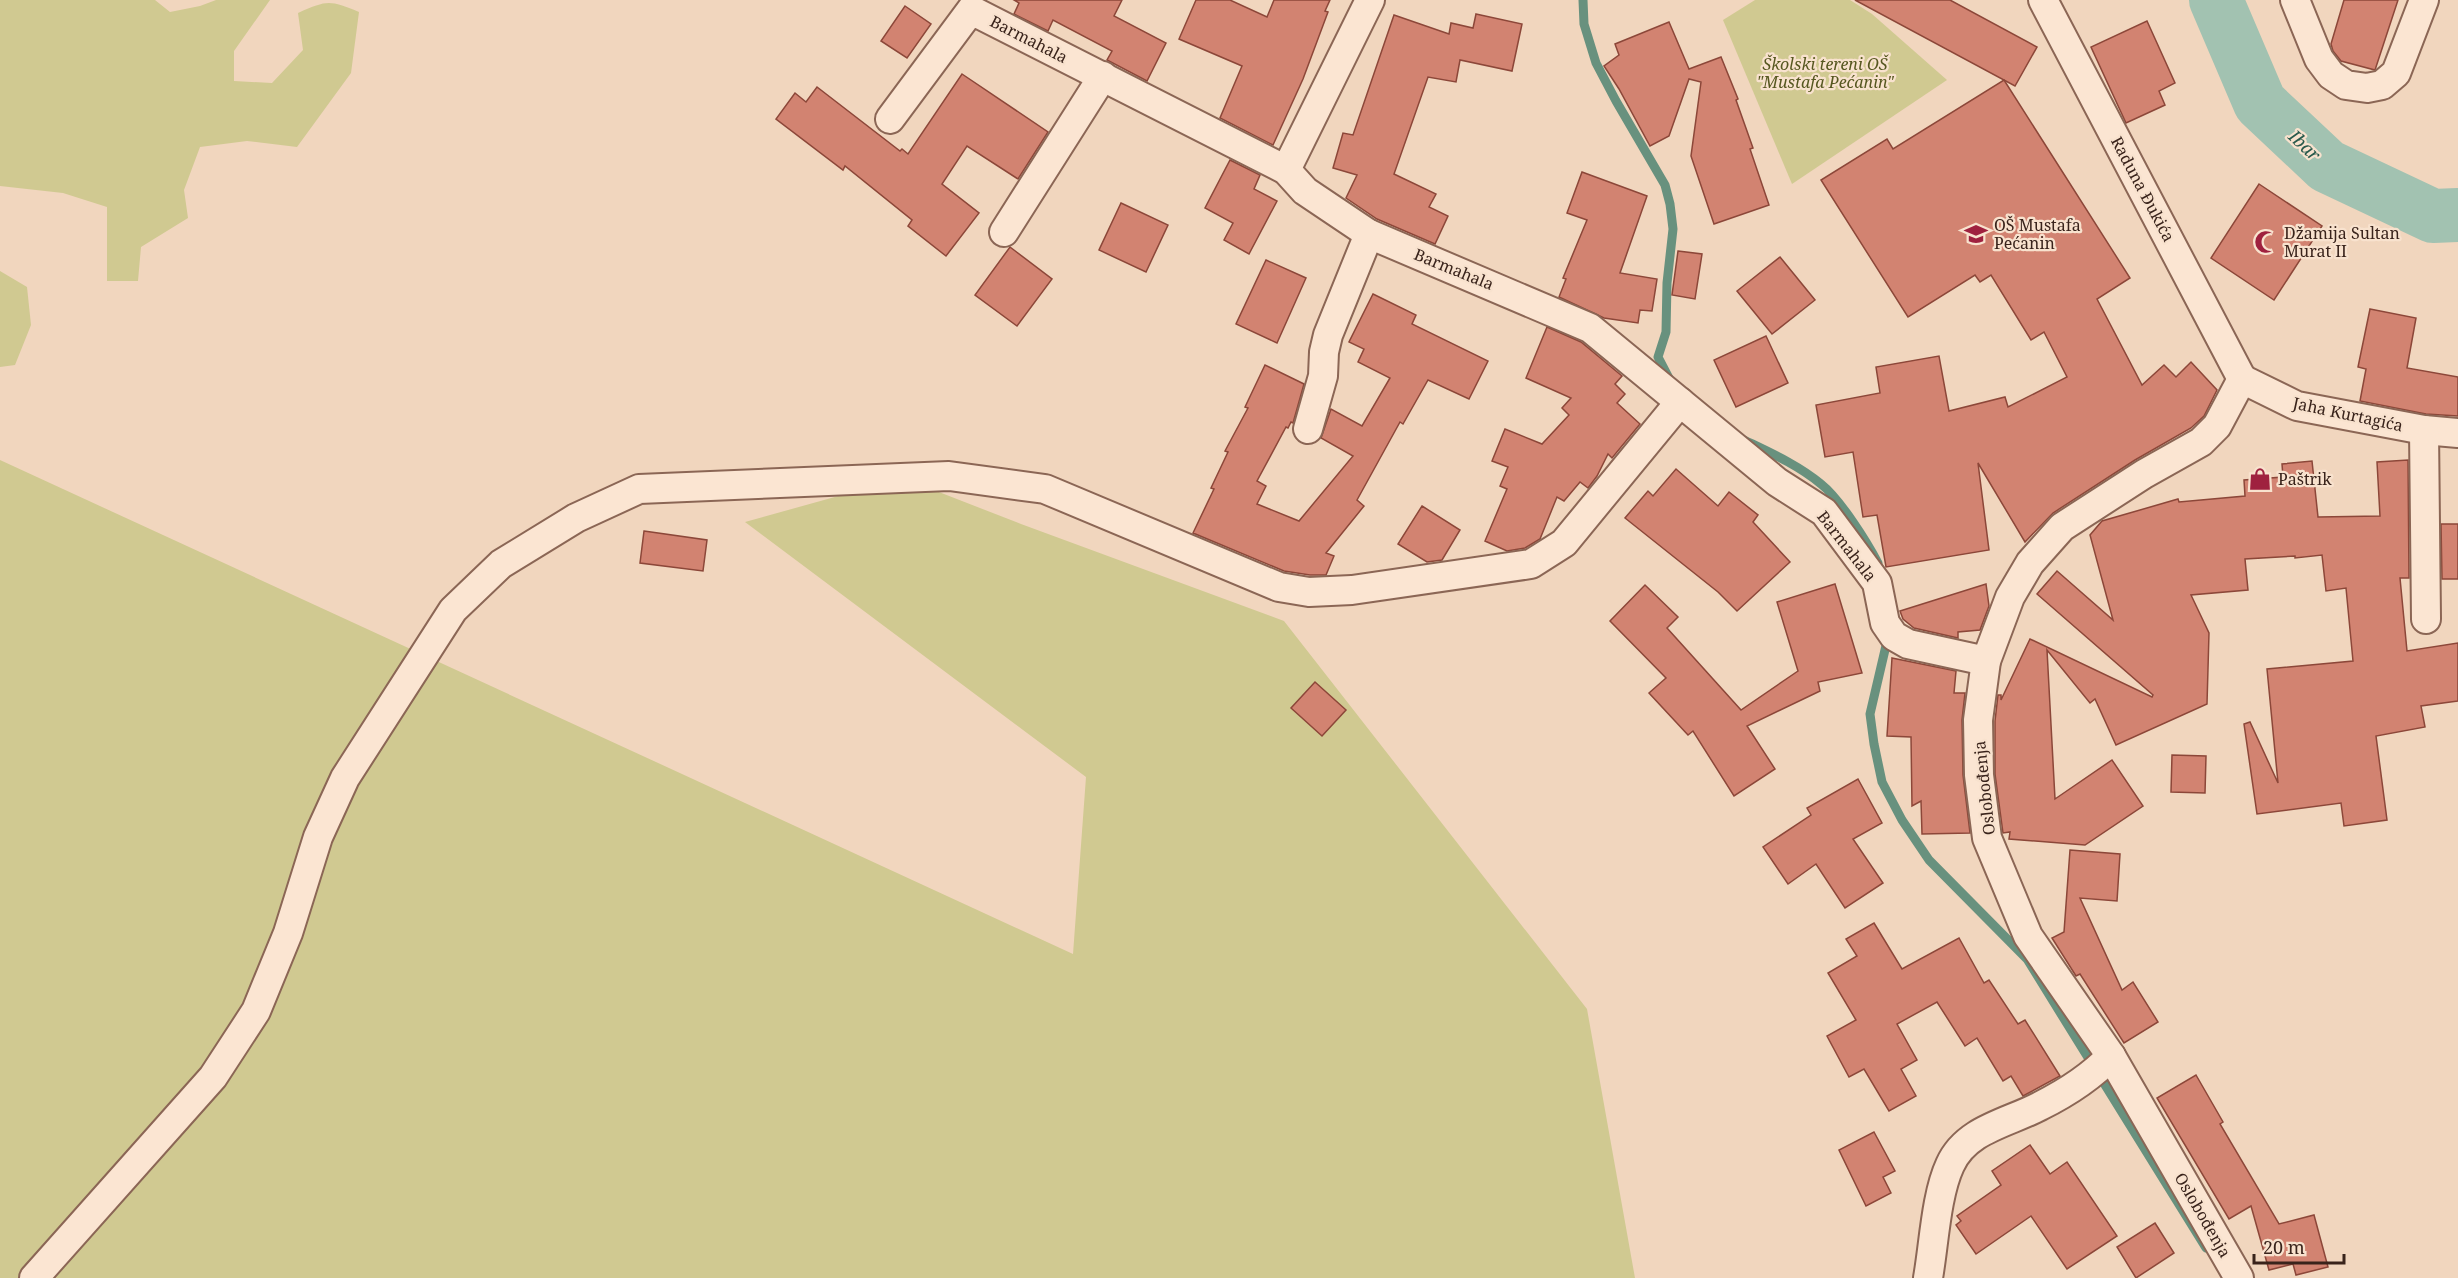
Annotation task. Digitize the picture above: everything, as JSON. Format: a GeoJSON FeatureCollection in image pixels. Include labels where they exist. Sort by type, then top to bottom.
{"type":"FeatureCollection","features":[{"type":"Feature","properties":{"kind":"street"},"geometry":{"type":"LineString","coordinates":[[1286,170],[1370,0]]}},
{"type":"Feature","properties":{"kind":"street","name":"Raduna Ðukića"},"geometry":{"type":"LineString","coordinates":[[2043,0],[2242,379]]}},
{"type":"Feature","properties":{"kind":"street"},"geometry":{"type":"LineString","coordinates":[[2295,0],[2319,59],[2331,75],[2346,85],[2367,88],[2382,85],[2396,73],[2424,0]]}},
{"type":"Feature","properties":{"kind":"street","name":"Barmahala"},"geometry":{"type":"LineString","coordinates":[[890,119],[974,5],[1103,76],[1286,170],[1305,191],[1369,234],[1590,328],[1777,482],[1824,512],[1877,583],[1889,630],[1908,644],[1986,661]]}},
{"type":"Feature","properties":{"kind":"street"},"geometry":{"type":"LineString","coordinates":[[1004,232],[1103,76]]}},
{"type":"Feature","properties":{"kind":"street"},"geometry":{"type":"LineString","coordinates":[[1308,429],[1323,376],[1324,352],[1328,335],[1369,234]]}},
{"type":"Feature","properties":{"kind":"street","name":"Jaha Kurtagića"},"geometry":{"type":"LineString","coordinates":[[2242,379],[2297,406],[2424,430],[2458,433]]}},
{"type":"Feature","properties":{"kind":"street","name":"Oslobođenja"},"geometry":{"type":"LineString","coordinates":[[2239,1278],[2108,1059],[2028,936],[1987,838],[1979,775],[1978,720],[1986,661],[2010,597],[2030,563],[2062,527],[2144,474],[2201,442],[2217,426],[2242,379]]}},
{"type":"Feature","properties":{"kind":"street"},"geometry":{"type":"LineString","coordinates":[[34,1278],[213,1077],[256,1011],[288,933],[318,837],[345,778],[453,610],[501,564],[576,518],[639,489],[949,476],[1045,489],[1279,587],[1309,592],[1352,590],[1531,564],[1546,556],[1564,543],[1680,402]]}},
{"type":"Feature","properties":{"kind":"street"},"geometry":{"type":"LineString","coordinates":[[2424,430],[2426,619]]}},
{"type":"Feature","properties":{"kind":"street"},"geometry":{"type":"LineString","coordinates":[[1928,1278],[1945,1176],[1960,1147],[1974,1136],[2040,1106],[2083,1081],[2108,1059]]}},
{"type":"Feature","properties":{"kind":"green space"},"geometry":{"type":"Polygon","coordinates":[[[0,0],[155,0],[170,12],[216,0],[270,0],[234,51],[234,81],[272,83],[303,50],[298,13],[328,3],[359,12],[351,73],[297,147],[247,141],[200,147],[184,190],[188,218],[141,247],[138,281],[107,281],[107,207],[63,193],[0,186],[0,0]]]}},
{"type":"Feature","properties":{"kind":"green space","name":"Školski tereni OŠ \"Mustafa Pećanin\""},"geometry":{"type":"Polygon","coordinates":[[[1755,0],[1850,0],[1872,14],[1947,80],[1792,184],[1723,20],[1755,0]]]}},
{"type":"Feature","properties":{"kind":"green space"},"geometry":{"type":"Polygon","coordinates":[[[0,271],[27,287],[31,325],[15,365],[0,367],[0,271]]]}},
{"type":"Feature","properties":{"kind":"green space"},"geometry":{"type":"Polygon","coordinates":[[[0,460],[1073,954],[1086,777],[745,522],[903,478],[1284,621],[1587,1009],[1635,1278],[0,1278],[0,460]]]}},
{"type":"Feature","properties":{"kind":"building"},"geometry":{"type":"Polygon","coordinates":[[[1014,0],[1122,0],[1114,16],[1166,43],[1147,81],[1107,60],[1112,51],[1053,20],[1048,31],[1014,14],[1019,3],[1014,0]]]}},
{"type":"Feature","properties":{"kind":"building"},"geometry":{"type":"Polygon","coordinates":[[[1196,0],[1230,0],[1267,17],[1274,0],[1330,0],[1325,11],[1328,12],[1303,79],[1273,145],[1220,118],[1242,66],[1179,39],[1196,0]]]}},
{"type":"Feature","properties":{"kind":"building"},"geometry":{"type":"Polygon","coordinates":[[[1855,0],[1950,0],[2037,47],[2015,86],[1855,0]]]}},
{"type":"Feature","properties":{"kind":"building"},"geometry":{"type":"Polygon","coordinates":[[[2344,0],[2398,0],[2375,70],[2341,61],[2333,51],[2331,44],[2344,0]]]}},
{"type":"Feature","properties":{"kind":"building"},"geometry":{"type":"Polygon","coordinates":[[[905,6],[931,24],[907,58],[881,41],[905,6]]]}},
{"type":"Feature","properties":{"kind":"building"},"geometry":{"type":"Polygon","coordinates":[[[1476,14],[1522,24],[1512,71],[1460,60],[1456,82],[1428,77],[1394,174],[1436,194],[1429,207],[1448,216],[1435,244],[1377,219],[1346,198],[1357,175],[1333,168],[1343,133],[1353,135],[1394,15],[1449,34],[1451,23],[1473,28],[1476,14]]]}},
{"type":"Feature","properties":{"kind":"building"},"geometry":{"type":"Polygon","coordinates":[[[2147,21],[2175,83],[2159,91],[2165,105],[2126,123],[2091,47],[2147,21]]]}},
{"type":"Feature","properties":{"kind":"building"},"geometry":{"type":"Polygon","coordinates":[[[1669,22],[1689,69],[1721,57],[1738,99],[1736,100],[1753,148],[1750,149],[1769,205],[1714,224],[1691,156],[1701,82],[1689,79],[1669,136],[1650,146],[1604,66],[1619,55],[1615,44],[1669,22]]]}},
{"type":"Feature","properties":{"kind":"building"},"geometry":{"type":"Polygon","coordinates":[[[962,74],[1048,132],[1018,179],[967,146],[942,184],[979,213],[946,256],[908,226],[912,220],[845,166],[843,170],[776,119],[795,93],[806,102],[817,87],[900,151],[902,149],[908,154],[962,74]]]}},
{"type":"Feature","properties":{"kind":"building"},"geometry":{"type":"Polygon","coordinates":[[[2004,80],[2130,278],[2097,299],[2142,385],[2164,365],[2176,377],[2191,362],[2217,390],[2204,416],[2191,428],[2135,460],[2053,513],[2025,542],[1978,463],[1989,550],[1886,567],[1877,515],[1863,517],[1853,452],[1825,457],[1816,405],[1880,393],[1876,367],[1939,356],[1949,411],[2005,397],[2008,407],[2067,377],[2044,332],[2031,340],[1991,275],[1980,282],[1975,275],[1908,317],[1821,180],[1887,139],[1893,149],[2004,80]]]}},
{"type":"Feature","properties":{"kind":"building"},"geometry":{"type":"Polygon","coordinates":[[[1230,160],[1260,175],[1254,189],[1277,201],[1249,254],[1224,240],[1233,223],[1205,208],[1230,160]]]}},
{"type":"Feature","properties":{"kind":"building"},"geometry":{"type":"Polygon","coordinates":[[[1582,172],[1647,196],[1620,273],[1657,279],[1652,311],[1640,310],[1638,323],[1604,318],[1559,297],[1566,279],[1563,278],[1587,220],[1567,213],[1582,172]]]}},
{"type":"Feature","properties":{"kind":"building","name":"Džamija Sultan Murat II"},"geometry":{"type":"Polygon","coordinates":[[[2259,184],[2322,226],[2274,300],[2211,258],[2259,184]]]}},
{"type":"Feature","properties":{"kind":"building"},"geometry":{"type":"Polygon","coordinates":[[[1121,203],[1168,225],[1146,272],[1099,250],[1121,203]]]}},
{"type":"Feature","properties":{"kind":"building"},"geometry":{"type":"Polygon","coordinates":[[[1010,247],[1052,279],[1017,326],[975,295],[1010,247]]]}},
{"type":"Feature","properties":{"kind":"building"},"geometry":{"type":"Polygon","coordinates":[[[1678,251],[1702,254],[1695,299],[1672,295],[1678,251]]]}},
{"type":"Feature","properties":{"kind":"building"},"geometry":{"type":"Polygon","coordinates":[[[1780,257],[1815,300],[1772,334],[1737,291],[1780,257]]]}},
{"type":"Feature","properties":{"kind":"building"},"geometry":{"type":"Polygon","coordinates":[[[1266,260],[1306,278],[1277,343],[1236,324],[1266,260]]]}},
{"type":"Feature","properties":{"kind":"building"},"geometry":{"type":"Polygon","coordinates":[[[1373,294],[1416,315],[1412,324],[1488,361],[1469,399],[1428,380],[1403,424],[1400,422],[1357,500],[1364,506],[1326,553],[1334,556],[1326,575],[1284,571],[1193,533],[1214,489],[1211,488],[1228,452],[1225,451],[1248,408],[1245,407],[1265,365],[1304,384],[1293,423],[1291,422],[1288,428],[1286,427],[1257,481],[1266,486],[1257,504],[1299,521],[1353,456],[1321,438],[1331,409],[1362,426],[1390,378],[1358,362],[1364,349],[1349,342],[1373,294]]]}},
{"type":"Feature","properties":{"kind":"building"},"geometry":{"type":"Polygon","coordinates":[[[2370,309],[2416,318],[2407,368],[2458,377],[2458,416],[2426,414],[2360,401],[2366,369],[2358,367],[2370,309]]]}},
{"type":"Feature","properties":{"kind":"building"},"geometry":{"type":"Polygon","coordinates":[[[1547,327],[1581,342],[1622,376],[1615,384],[1625,394],[1617,403],[1640,424],[1612,458],[1608,454],[1588,488],[1580,482],[1564,501],[1557,497],[1540,539],[1525,548],[1507,551],[1485,541],[1507,489],[1500,486],[1508,467],[1492,461],[1505,429],[1542,444],[1569,415],[1562,408],[1571,398],[1526,378],[1547,327]]]}},
{"type":"Feature","properties":{"kind":"building"},"geometry":{"type":"Polygon","coordinates":[[[1766,336],[1788,383],[1736,407],[1714,360],[1766,336]]]}},
{"type":"Feature","properties":{"kind":"building"},"geometry":{"type":"Polygon","coordinates":[[[2408,460],[2409,578],[2400,578],[2407,651],[2458,643],[2458,701],[2421,706],[2425,727],[2376,736],[2387,820],[2344,826],[2341,803],[2257,814],[2244,724],[2250,722],[2278,783],[2267,669],[2353,661],[2346,588],[2326,591],[2322,555],[2245,559],[2248,590],[2191,595],[2209,633],[2207,704],[2116,745],[2095,699],[2090,703],[2047,650],[2055,799],[2112,760],[2143,806],[2085,845],[2009,839],[2010,832],[2003,833],[1995,774],[1995,721],[1998,695],[2001,695],[2001,700],[2030,639],[2152,697],[2153,695],[2037,594],[2057,571],[2113,620],[2090,535],[2102,521],[2178,499],[2179,502],[2245,496],[2244,480],[2283,477],[2282,464],[2312,461],[2318,517],[2380,516],[2377,462],[2408,460]]]}},
{"type":"Feature","properties":{"kind":"building"},"geometry":{"type":"Polygon","coordinates":[[[1676,469],[1718,506],[1729,492],[1758,515],[1753,522],[1790,562],[1737,611],[1718,592],[1625,518],[1648,491],[1653,496],[1676,469]]]}},
{"type":"Feature","properties":{"kind":"building"},"geometry":{"type":"Polygon","coordinates":[[[1422,506],[1460,530],[1442,560],[1427,562],[1398,544],[1422,506]]]}},
{"type":"Feature","properties":{"kind":"building"},"geometry":{"type":"Polygon","coordinates":[[[2441,524],[2458,524],[2458,579],[2442,579],[2441,524]]]}},
{"type":"Feature","properties":{"kind":"building"},"geometry":{"type":"Polygon","coordinates":[[[644,531],[707,540],[703,571],[640,563],[644,531]]]}},
{"type":"Feature","properties":{"kind":"building"},"geometry":{"type":"Polygon","coordinates":[[[1835,584],[1862,673],[1818,682],[1820,691],[1747,726],[1775,769],[1734,796],[1693,731],[1688,735],[1649,693],[1666,678],[1610,621],[1645,585],[1678,617],[1667,628],[1741,710],[1798,671],[1777,602],[1835,584]]]}},
{"type":"Feature","properties":{"kind":"building"},"geometry":{"type":"Polygon","coordinates":[[[1986,584],[1989,606],[1980,630],[1958,632],[1958,638],[1914,628],[1903,619],[1900,611],[1986,584]]]}},
{"type":"Feature","properties":{"kind":"building"},"geometry":{"type":"Polygon","coordinates":[[[1892,658],[1956,671],[1954,693],[1965,693],[1962,720],[1963,775],[1970,833],[1922,834],[1921,801],[1912,806],[1911,737],[1887,736],[1892,658]]]}},
{"type":"Feature","properties":{"kind":"building"},"geometry":{"type":"Polygon","coordinates":[[[1315,682],[1346,710],[1322,736],[1291,708],[1315,682]]]}},
{"type":"Feature","properties":{"kind":"building"},"geometry":{"type":"Polygon","coordinates":[[[2172,755],[2206,756],[2205,793],[2171,792],[2172,755]]]}},
{"type":"Feature","properties":{"kind":"building"},"geometry":{"type":"Polygon","coordinates":[[[1858,779],[1882,823],[1853,839],[1883,883],[1845,908],[1816,864],[1788,884],[1763,847],[1811,815],[1807,808],[1858,779]]]}},
{"type":"Feature","properties":{"kind":"building"},"geometry":{"type":"Polygon","coordinates":[[[2070,850],[2120,854],[2117,901],[2080,898],[2122,990],[2133,982],[2158,1022],[2124,1043],[2080,974],[2076,976],[2052,938],[2064,932],[2070,850]]]}},
{"type":"Feature","properties":{"kind":"building"},"geometry":{"type":"Polygon","coordinates":[[[1874,923],[1902,969],[1959,938],[1984,983],[1989,980],[2018,1024],[2025,1020],[2060,1076],[2023,1096],[2011,1076],[2003,1081],[1977,1038],[1965,1046],[1937,1002],[1897,1024],[1917,1060],[1901,1069],[1916,1096],[1889,1111],[1864,1069],[1849,1077],[1827,1036],[1856,1020],[1828,973],[1857,956],[1846,939],[1874,923]]]}},
{"type":"Feature","properties":{"kind":"building"},"geometry":{"type":"Polygon","coordinates":[[[2196,1075],[2223,1122],[2220,1124],[2279,1224],[2314,1215],[2328,1267],[2296,1275],[2293,1264],[2269,1270],[2251,1206],[2229,1219],[2157,1098],[2196,1075]]]}},
{"type":"Feature","properties":{"kind":"building"},"geometry":{"type":"Polygon","coordinates":[[[1874,1132],[1895,1171],[1883,1177],[1891,1193],[1866,1206],[1839,1150],[1874,1132]]]}},
{"type":"Feature","properties":{"kind":"building"},"geometry":{"type":"Polygon","coordinates":[[[2030,1145],[2050,1174],[2067,1162],[2117,1236],[2067,1269],[2031,1216],[1976,1254],[1956,1225],[1961,1221],[1957,1216],[2001,1185],[1992,1171],[2030,1145]]]}},
{"type":"Feature","properties":{"kind":"building"},"geometry":{"type":"Polygon","coordinates":[[[2155,1223],[2174,1253],[2136,1278],[2117,1247],[2155,1223]]]}},
{"type":"Feature","properties":{"kind":"waterway"},"geometry":{"type":"LineString","coordinates":[[1583,0],[1584,24],[1596,63],[1665,185],[1670,204],[1673,229],[1667,283],[1666,332],[1658,357],[1670,380]]}},
{"type":"Feature","properties":{"kind":"waterway","name":"Ibar"},"geometry":{"type":"LineString","coordinates":[[2216,0],[2260,103],[2327,166],[2433,216],[2458,215]]}},
{"type":"Feature","properties":{"kind":"waterway"},"geometry":{"type":"LineString","coordinates":[[1744,440],[1794,465],[1828,491],[1852,521],[1878,563]]}},
{"type":"Feature","properties":{"kind":"waterway"},"geometry":{"type":"LineString","coordinates":[[1888,637],[1870,714],[1882,782],[1902,820],[1929,860],[2027,959],[2206,1248]]}},
{"type":"Feature","properties":{"kind":"place","name":"OŠ Mustafa Pećanin"},"geometry":{"type":"Point","coordinates":[1976,234]}},
{"type":"Feature","properties":{"kind":"place","name":"Džamija Sultan Murat II"},"geometry":{"type":"Point","coordinates":[2266,242]}},
{"type":"Feature","properties":{"kind":"place","name":"Paštrik"},"geometry":{"type":"Point","coordinates":[2260,479]}}]}
